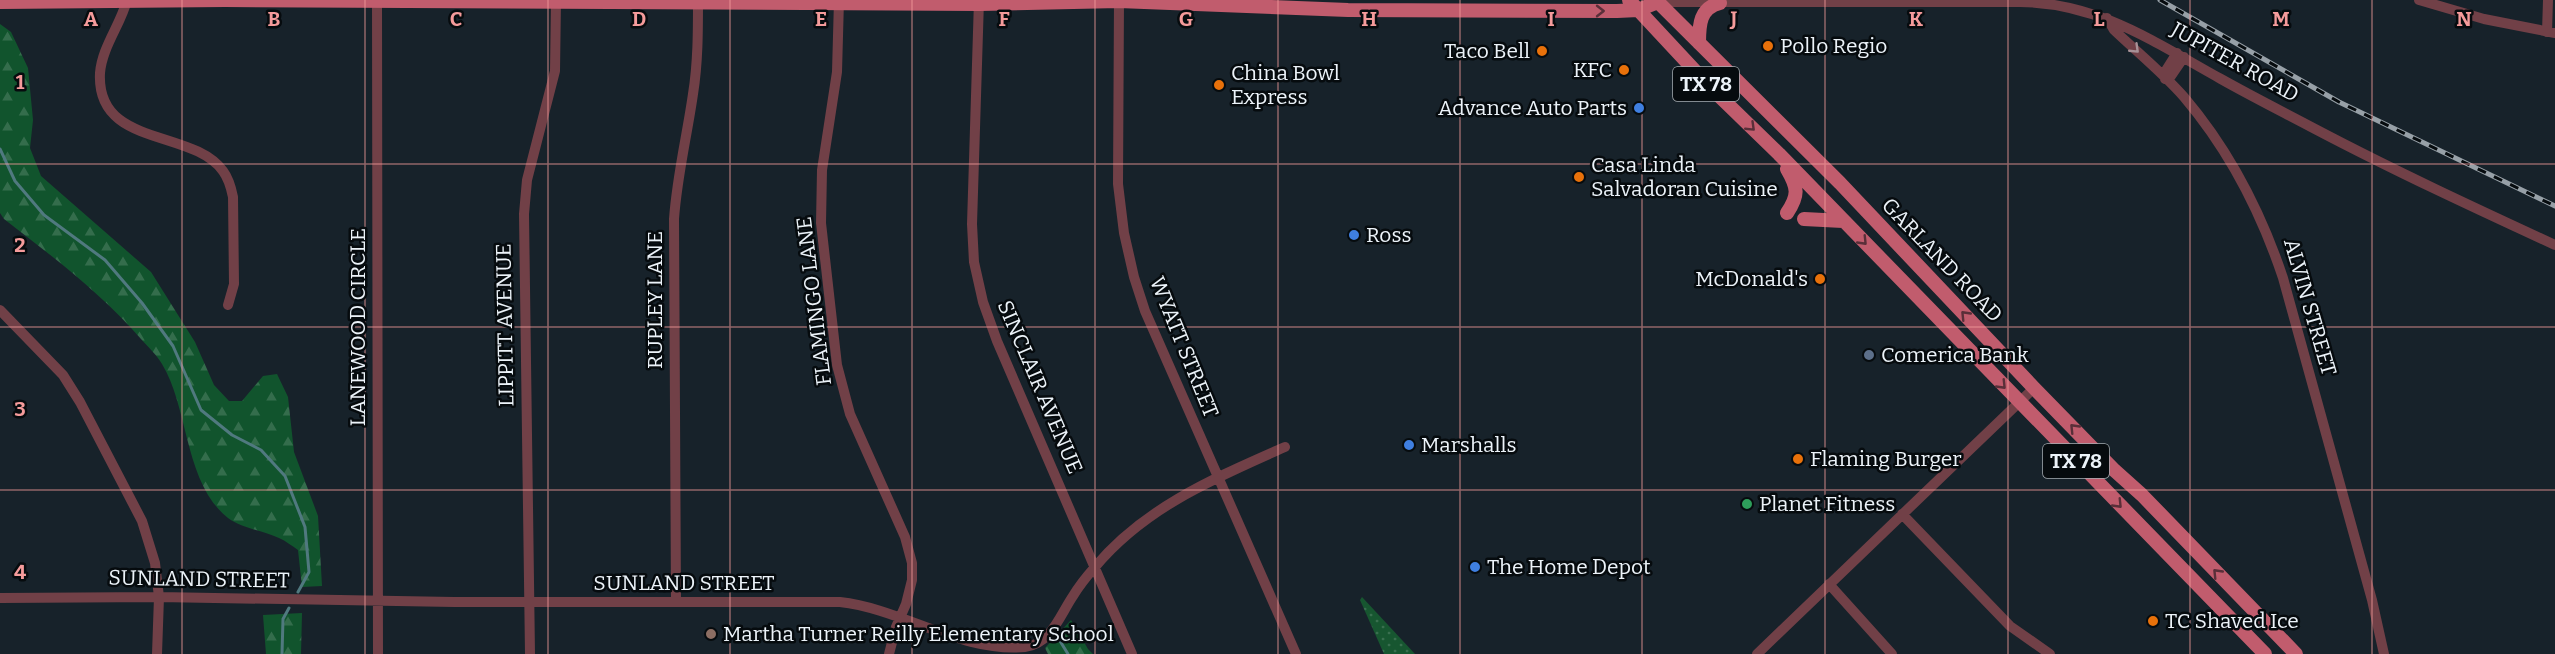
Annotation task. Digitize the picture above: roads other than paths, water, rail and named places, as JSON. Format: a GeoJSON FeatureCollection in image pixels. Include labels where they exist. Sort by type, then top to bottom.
{"type":"FeatureCollection","features":[{"type":"Feature","properties":{"kind":"main road","name":"JUPITER ROAD"},"geometry":{"type":"LineString","coordinates":[[0,2],[127,0],[1119,1],[1259,4],[1633,5],[1655,1]]}},
{"type":"Feature","properties":{"kind":"main road","name":"GARLAND ROAD"},"geometry":{"type":"LineString","coordinates":[[1655,1],[1840,183],[2034,388],[2296,654]]}},
{"type":"Feature","properties":{"kind":"main road"},"geometry":{"type":"LineString","coordinates":[[1699,43],[1699,27],[1703,14],[1711,6],[1720,3]]}},
{"type":"Feature","properties":{"kind":"main road","name":"GARLAND ROAD"},"geometry":{"type":"LineString","coordinates":[[1633,5],[1711,88],[1779,154],[2265,654]]}},
{"type":"Feature","properties":{"kind":"main road"},"geometry":{"type":"LineString","coordinates":[[1779,154],[1794,181],[1796,191],[1796,200],[1787,213]]}},
{"type":"Feature","properties":{"kind":"main road"},"geometry":{"type":"LineString","coordinates":[[1804,219],[1843,220]]}},
{"type":"Feature","properties":{"kind":"main road"},"geometry":{"type":"LineString","coordinates":[[2169,556],[2185,540]]}},
{"type":"Feature","properties":{"kind":"street"},"geometry":{"type":"LineString","coordinates":[[127,0],[122,19],[104,54],[100,70],[100,88],[107,104],[124,123],[134,129],[196,152],[223,170],[230,183],[233,197],[234,285],[228,305]]}},
{"type":"Feature","properties":{"kind":"street"},"geometry":{"type":"LineString","coordinates":[[2419,0],[2484,19],[2551,33],[2548,0]]}},
{"type":"Feature","properties":{"kind":"street","name":"LANEWOOD CIRCLE"},"geometry":{"type":"LineString","coordinates":[[377,1],[378,654]]}},
{"type":"Feature","properties":{"kind":"street","name":"LIPPITT AVENUE"},"geometry":{"type":"LineString","coordinates":[[530,654],[524,214],[527,180],[555,70],[556,1]]}},
{"type":"Feature","properties":{"kind":"street","name":"RUPLEY LANE"},"geometry":{"type":"LineString","coordinates":[[676,602],[674,219],[680,163],[693,94],[698,1]]}},
{"type":"Feature","properties":{"kind":"street","name":"FLAMINGO LANE"},"geometry":{"type":"LineString","coordinates":[[839,1],[837,72],[822,170],[821,223],[837,365],[850,414],[905,537],[912,563],[912,580],[906,604],[889,654]]}},
{"type":"Feature","properties":{"kind":"street","name":"WYATT STREET"},"geometry":{"type":"LineString","coordinates":[[1119,1],[1118,184],[1134,277],[1145,311],[1296,654]]}},
{"type":"Feature","properties":{"kind":"street","name":"JUPITER ROAD"},"geometry":{"type":"LineString","coordinates":[[1655,1],[1720,3],[2045,2],[2079,9],[2106,18],[2389,167],[2555,245]]}},
{"type":"Feature","properties":{"kind":"street","name":"SINCLAIR AVENUE"},"geometry":{"type":"LineString","coordinates":[[979,2],[978,86],[972,183],[974,262],[983,302],[997,341],[1132,654]]}},
{"type":"Feature","properties":{"kind":"street","name":"ALVIN STREET"},"geometry":{"type":"LineString","coordinates":[[2106,18],[2114,30],[2188,102],[2229,158],[2267,231],[2283,278],[2369,590],[2384,654]]}},
{"type":"Feature","properties":{"kind":"street"},"geometry":{"type":"LineString","coordinates":[[2165,79],[2171,76],[2180,55]]}},
{"type":"Feature","properties":{"kind":"street"},"geometry":{"type":"LineString","coordinates":[[0,310],[63,375],[80,402],[149,535],[159,597],[157,654]]}},
{"type":"Feature","properties":{"kind":"street"},"geometry":{"type":"LineString","coordinates":[[1757,654],[2034,388]]}},
{"type":"Feature","properties":{"kind":"street","name":"SUNLAND STREET"},"geometry":{"type":"LineString","coordinates":[[0,598],[840,602],[863,606],[974,641],[1037,650],[1055,627],[1072,596],[1121,538],[1181,495],[1285,447]]}},
{"type":"Feature","properties":{"kind":"street"},"geometry":{"type":"LineString","coordinates":[[1902,514],[2010,626],[2050,654]]}},
{"type":"Feature","properties":{"kind":"street"},"geometry":{"type":"LineString","coordinates":[[1829,584],[1892,654]]}},
{"type":"Feature","properties":{"kind":"waterway"},"geometry":{"type":"LineString","coordinates":[[0,149],[15,181],[44,215],[105,260],[142,303],[173,346],[201,410],[232,435],[261,450],[285,476],[305,527],[309,572],[298,592]]}},
{"type":"Feature","properties":{"kind":"waterway"},"geometry":{"type":"LineString","coordinates":[[282,654],[283,619],[289,608]]}},
{"type":"Feature","properties":{"kind":"waterway"},"geometry":{"type":"LineString","coordinates":[[1060,641],[1068,654]]}},
{"type":"Feature","properties":{"kind":"railway"},"geometry":{"type":"LineString","coordinates":[[2160,0],[2339,102],[2555,206]]}},
{"type":"Feature","properties":{"kind":"place","name":"Pollo Regio"},"geometry":{"type":"Point","coordinates":[1768,46]}},
{"type":"Feature","properties":{"kind":"place","name":"Taco Bell"},"geometry":{"type":"Point","coordinates":[1542,51]}},
{"type":"Feature","properties":{"kind":"place","name":"KFC"},"geometry":{"type":"Point","coordinates":[1624,70]}},
{"type":"Feature","properties":{"kind":"place","name":"China Bowl Express"},"geometry":{"type":"Point","coordinates":[1219,85]}},
{"type":"Feature","properties":{"kind":"place","name":"Advance Auto Parts"},"geometry":{"type":"Point","coordinates":[1639,108]}},
{"type":"Feature","properties":{"kind":"place","name":"Casa Linda Salvadoran Cuisine"},"geometry":{"type":"Point","coordinates":[1579,177]}},
{"type":"Feature","properties":{"kind":"place","name":"Ross"},"geometry":{"type":"Point","coordinates":[1354,235]}},
{"type":"Feature","properties":{"kind":"place","name":"McDonald's"},"geometry":{"type":"Point","coordinates":[1820,279]}},
{"type":"Feature","properties":{"kind":"place","name":"Comerica Bank"},"geometry":{"type":"Point","coordinates":[1869,355]}},
{"type":"Feature","properties":{"kind":"place","name":"Marshalls"},"geometry":{"type":"Point","coordinates":[1409,445]}},
{"type":"Feature","properties":{"kind":"place","name":"Flaming Burger"},"geometry":{"type":"Point","coordinates":[1798,459]}},
{"type":"Feature","properties":{"kind":"place","name":"Planet Fitness"},"geometry":{"type":"Point","coordinates":[1747,504]}},
{"type":"Feature","properties":{"kind":"place","name":"The Home Depot"},"geometry":{"type":"Point","coordinates":[1475,567]}},
{"type":"Feature","properties":{"kind":"place","name":"TC Shaved Ice"},"geometry":{"type":"Point","coordinates":[2153,621]}},
{"type":"Feature","properties":{"kind":"place","name":"Martha Turner Reilly Elementary School"},"geometry":{"type":"Point","coordinates":[711,634]}}]}
